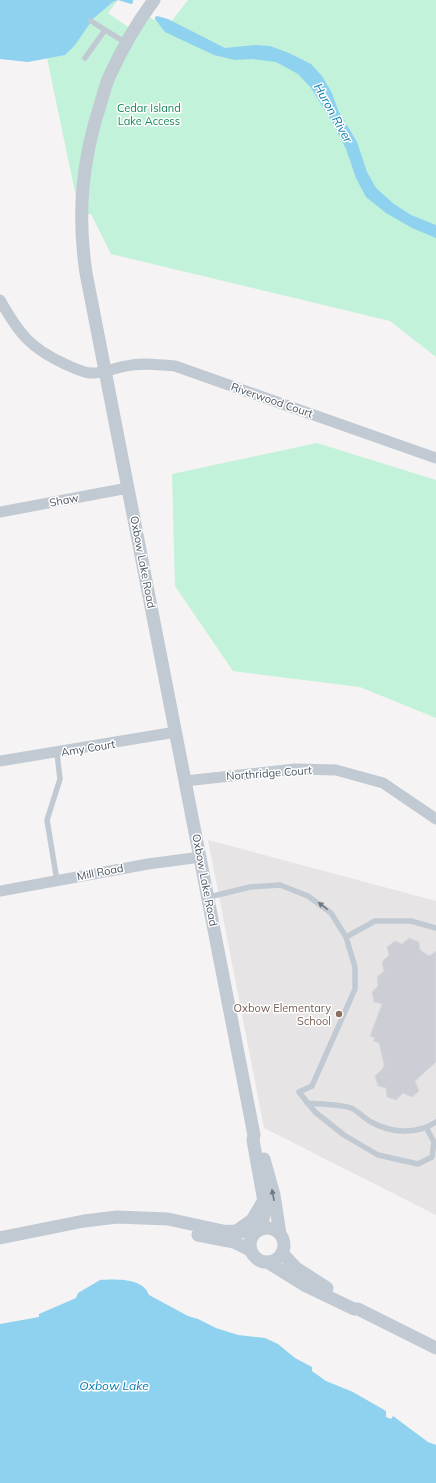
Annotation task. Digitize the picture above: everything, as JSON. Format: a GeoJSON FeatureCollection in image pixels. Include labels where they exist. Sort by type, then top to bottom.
{"type":"FeatureCollection","features":[{"type":"Feature","properties":{"kind":"street","name":"Oxbow Lake Road"},"geometry":{"type":"LineString","coordinates":[[154,0],[126,43],[110,75],[90,135],[80,211],[81,241],[105,372],[209,897],[254,1135],[253,1140],[264,1200],[265,1214],[259,1230]]}},
{"type":"Feature","properties":{"kind":"street","name":"Riverwood Court"},"geometry":{"type":"LineString","coordinates":[[0,300],[12,322],[27,340],[46,355],[80,371],[89,373],[105,372],[142,363],[174,366],[436,458]]}},
{"type":"Feature","properties":{"kind":"street","name":"Shaw"},"geometry":{"type":"LineString","coordinates":[[0,512],[128,488]]}},
{"type":"Feature","properties":{"kind":"street","name":"Amy Court"},"geometry":{"type":"LineString","coordinates":[[0,761],[58,753],[176,732]]}},
{"type":"Feature","properties":{"kind":"street","name":"Northridge Court"},"geometry":{"type":"LineString","coordinates":[[185,781],[295,769],[336,770],[383,783],[436,819]]}},
{"type":"Feature","properties":{"kind":"street","name":"Mill Road"},"geometry":{"type":"LineString","coordinates":[[0,891],[148,864],[201,857]]}},
{"type":"Feature","properties":{"kind":"street","name":"Oxbow Lake Road"},"geometry":{"type":"LineString","coordinates":[[254,1135],[258,1140],[270,1178],[280,1234]]}},
{"type":"Feature","properties":{"kind":"street"},"geometry":{"type":"LineString","coordinates":[[235,1232],[252,1220],[264,1200]]}},
{"type":"Feature","properties":{"kind":"street"},"geometry":{"type":"LineString","coordinates":[[0,1238],[106,1218],[138,1217],[168,1219],[205,1228],[235,1232],[272,1228],[280,1234],[284,1243],[282,1253],[277,1259],[269,1263]]}},
{"type":"Feature","properties":{"kind":"street"},"geometry":{"type":"LineString","coordinates":[[165,1220],[168,1224],[190,1233],[234,1242],[250,1250],[257,1259],[269,1263],[306,1286],[354,1309],[358,1309],[436,1348]]}},
{"type":"Feature","properties":{"kind":"street"},"geometry":{"type":"LineString","coordinates":[[250,1250],[251,1238],[259,1230]]}},
{"type":"Feature","properties":{"kind":"street"},"geometry":{"type":"LineString","coordinates":[[282,1253],[296,1268],[355,1304],[358,1309]]}},
{"type":"Feature","properties":{"kind":"lane"},"geometry":{"type":"LineString","coordinates":[[91,21],[126,43]]}},
{"type":"Feature","properties":{"kind":"lane"},"geometry":{"type":"LineString","coordinates":[[85,58],[105,30]]}},
{"type":"Feature","properties":{"kind":"lane"},"geometry":{"type":"LineString","coordinates":[[57,881],[47,820],[60,779],[58,753]]}},
{"type":"Feature","properties":{"kind":"lane"},"geometry":{"type":"LineString","coordinates":[[209,897],[250,887],[280,885],[308,896],[331,913],[346,937],[355,967],[355,989],[312,1086],[299,1092],[315,1112],[344,1135],[378,1155],[418,1164],[432,1157],[434,1142],[426,1129]]}},
{"type":"Feature","properties":{"kind":"lane"},"geometry":{"type":"LineString","coordinates":[[346,937],[375,921],[411,921],[436,928]]}},
{"type":"Feature","properties":{"kind":"lane"},"geometry":{"type":"LineString","coordinates":[[308,1103],[351,1108],[371,1122],[387,1130],[410,1132],[426,1129],[436,1122]]}},
{"type":"Feature","properties":{"kind":"shaded area","name":"Oxbow Elementary School"},"geometry":{"type":"Polygon","coordinates":[[[208,840],[436,901],[436,1215],[264,1128],[208,840]]]}},
{"type":"Feature","properties":{"kind":"green space","name":"Cedar Island Lake Access"},"geometry":{"type":"Polygon","coordinates":[[[118,0],[108,13],[131,29],[142,13],[167,27],[188,0],[436,0],[436,357],[390,321],[111,254],[91,214],[80,216],[47,58],[63,55],[93,19],[113,2],[118,0]]]}},
{"type":"Feature","properties":{"kind":"green space"},"geometry":{"type":"Polygon","coordinates":[[[317,443],[436,480],[436,718],[360,687],[233,671],[175,586],[172,474],[317,443]]]}},
{"type":"Feature","properties":{"kind":"water"},"geometry":{"type":"Polygon","coordinates":[[[0,0],[118,0],[113,2],[93,19],[75,45],[65,55],[28,62],[0,59],[0,0]]]}},
{"type":"Feature","properties":{"kind":"water"},"geometry":{"type":"Polygon","coordinates":[[[118,0],[133,0],[133,3],[131,4],[118,0]]]}},
{"type":"Feature","properties":{"kind":"water","name":"Huron River"},"geometry":{"type":"Polygon","coordinates":[[[157,16],[168,19],[225,48],[255,45],[270,46],[289,53],[311,64],[322,76],[332,93],[338,110],[357,142],[367,172],[376,188],[394,204],[411,215],[436,225],[436,238],[412,228],[386,213],[366,197],[356,178],[346,149],[331,120],[311,88],[298,74],[276,62],[252,59],[235,60],[214,55],[165,32],[155,19],[157,16]]]}},
{"type":"Feature","properties":{"kind":"water","name":"Oxbow Lake"},"geometry":{"type":"Polygon","coordinates":[[[100,1280],[121,1280],[141,1285],[146,1289],[149,1295],[188,1316],[216,1328],[238,1335],[265,1338],[278,1344],[295,1358],[312,1367],[312,1371],[326,1381],[353,1392],[386,1411],[386,1417],[391,1419],[393,1416],[428,1442],[436,1445],[436,1483],[0,1483],[0,1324],[39,1317],[39,1314],[76,1298],[78,1293],[100,1280]]]}},
{"type":"Feature","properties":{"kind":"building"},"geometry":{"type":"Polygon","coordinates":[[[409,938],[419,942],[420,950],[429,956],[436,951],[436,1062],[415,1081],[419,1091],[412,1097],[403,1093],[396,1100],[387,1097],[386,1088],[378,1086],[375,1076],[383,1068],[384,1064],[379,1043],[373,1041],[375,1038],[370,1036],[382,1004],[374,1002],[372,992],[378,986],[377,977],[384,971],[382,962],[389,955],[387,947],[395,941],[402,944],[409,938]]]}},
{"type":"Feature","properties":{"kind":"place","name":"Oxbow Elementary School"},"geometry":{"type":"Point","coordinates":[339,1014]}}]}
